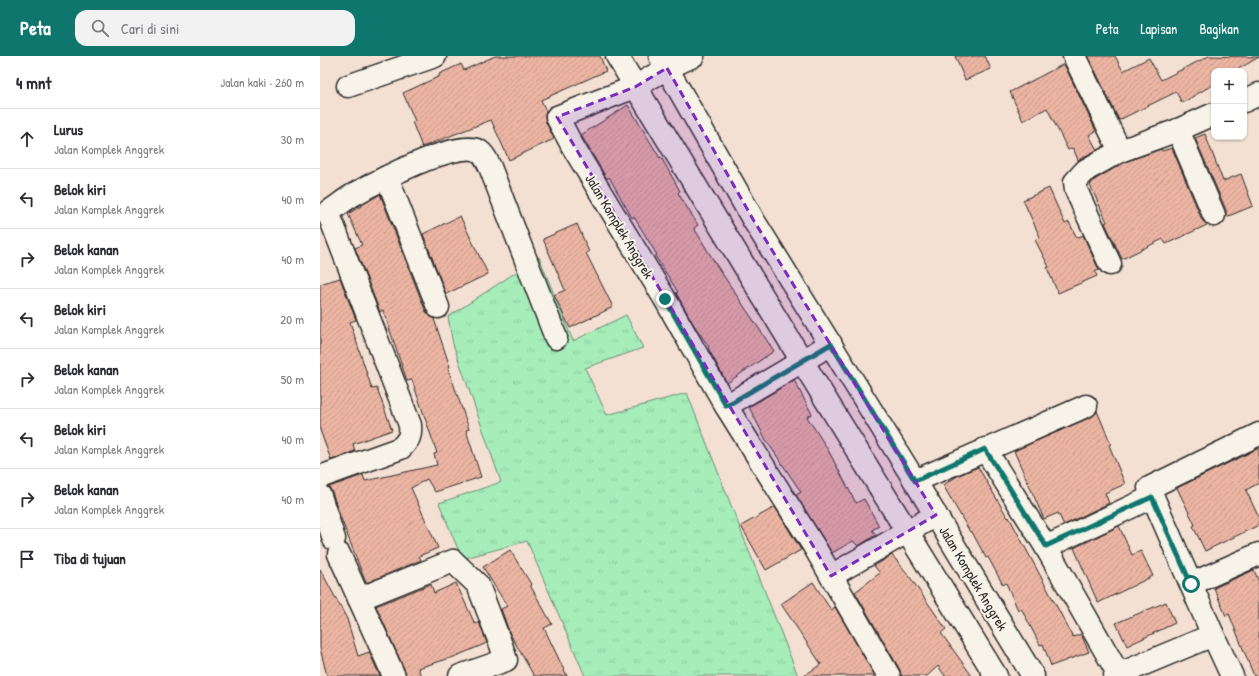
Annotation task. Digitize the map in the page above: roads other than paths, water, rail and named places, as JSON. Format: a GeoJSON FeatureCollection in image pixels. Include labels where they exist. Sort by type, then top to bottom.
{"type":"FeatureCollection","features":[{"type":"Feature","properties":{"kind":"street"},"geometry":{"type":"LineString","coordinates":[[348,86],[436,56]]}},
{"type":"Feature","properties":{"kind":"street"},"geometry":{"type":"LineString","coordinates":[[617,56],[906,532],[996,676]]}},
{"type":"Feature","properties":{"kind":"street"},"geometry":{"type":"LineString","coordinates":[[663,62],[693,56]]}},
{"type":"Feature","properties":{"kind":"street"},"geometry":{"type":"LineString","coordinates":[[1074,56],[1120,151]]}},
{"type":"Feature","properties":{"kind":"street","name":"Jalan Komplek Anggrek"},"geometry":{"type":"LineString","coordinates":[[889,676],[811,542],[726,406],[665,299],[573,147],[557,117],[635,87],[663,62],[754,221],[936,515],[1033,676]]}},
{"type":"Feature","properties":{"kind":"street"},"geometry":{"type":"LineString","coordinates":[[1247,100],[1259,94]]}},
{"type":"Feature","properties":{"kind":"street"},"geometry":{"type":"LineString","coordinates":[[1110,264],[1076,190],[1075,182],[1086,170],[1120,151],[1178,130],[1211,115]]}},
{"type":"Feature","properties":{"kind":"street"},"geometry":{"type":"LineString","coordinates":[[1178,130],[1214,215]]}},
{"type":"Feature","properties":{"kind":"street"},"geometry":{"type":"LineString","coordinates":[[320,477],[401,448],[409,440],[410,433],[410,425],[324,214],[352,196],[387,177],[422,161],[448,153],[470,149],[479,151],[490,166],[556,338]]}},
{"type":"Feature","properties":{"kind":"street"},"geometry":{"type":"LineString","coordinates":[[387,177],[438,307]]}},
{"type":"Feature","properties":{"kind":"street"},"geometry":{"type":"LineString","coordinates":[[726,406],[831,344]]}},
{"type":"Feature","properties":{"kind":"street"},"geometry":{"type":"LineString","coordinates":[[915,481],[1086,406]]}},
{"type":"Feature","properties":{"kind":"street"},"geometry":{"type":"LineString","coordinates":[[1232,676],[1149,488],[1259,434]]}},
{"type":"Feature","properties":{"kind":"street"},"geometry":{"type":"LineString","coordinates":[[985,449],[1046,546],[1117,675],[1142,671],[1213,635]]}},
{"type":"Feature","properties":{"kind":"street"},"geometry":{"type":"LineString","coordinates":[[320,496],[336,547],[394,676]]}},
{"type":"Feature","properties":{"kind":"street"},"geometry":{"type":"LineString","coordinates":[[1046,546],[1152,497]]}},
{"type":"Feature","properties":{"kind":"street"},"geometry":{"type":"LineString","coordinates":[[831,576],[936,515]]}},
{"type":"Feature","properties":{"kind":"street"},"geometry":{"type":"LineString","coordinates":[[1191,584],[1259,554]]}},
{"type":"Feature","properties":{"kind":"street"},"geometry":{"type":"LineString","coordinates":[[359,598],[453,561],[478,584],[509,668],[460,676]]}}]}
